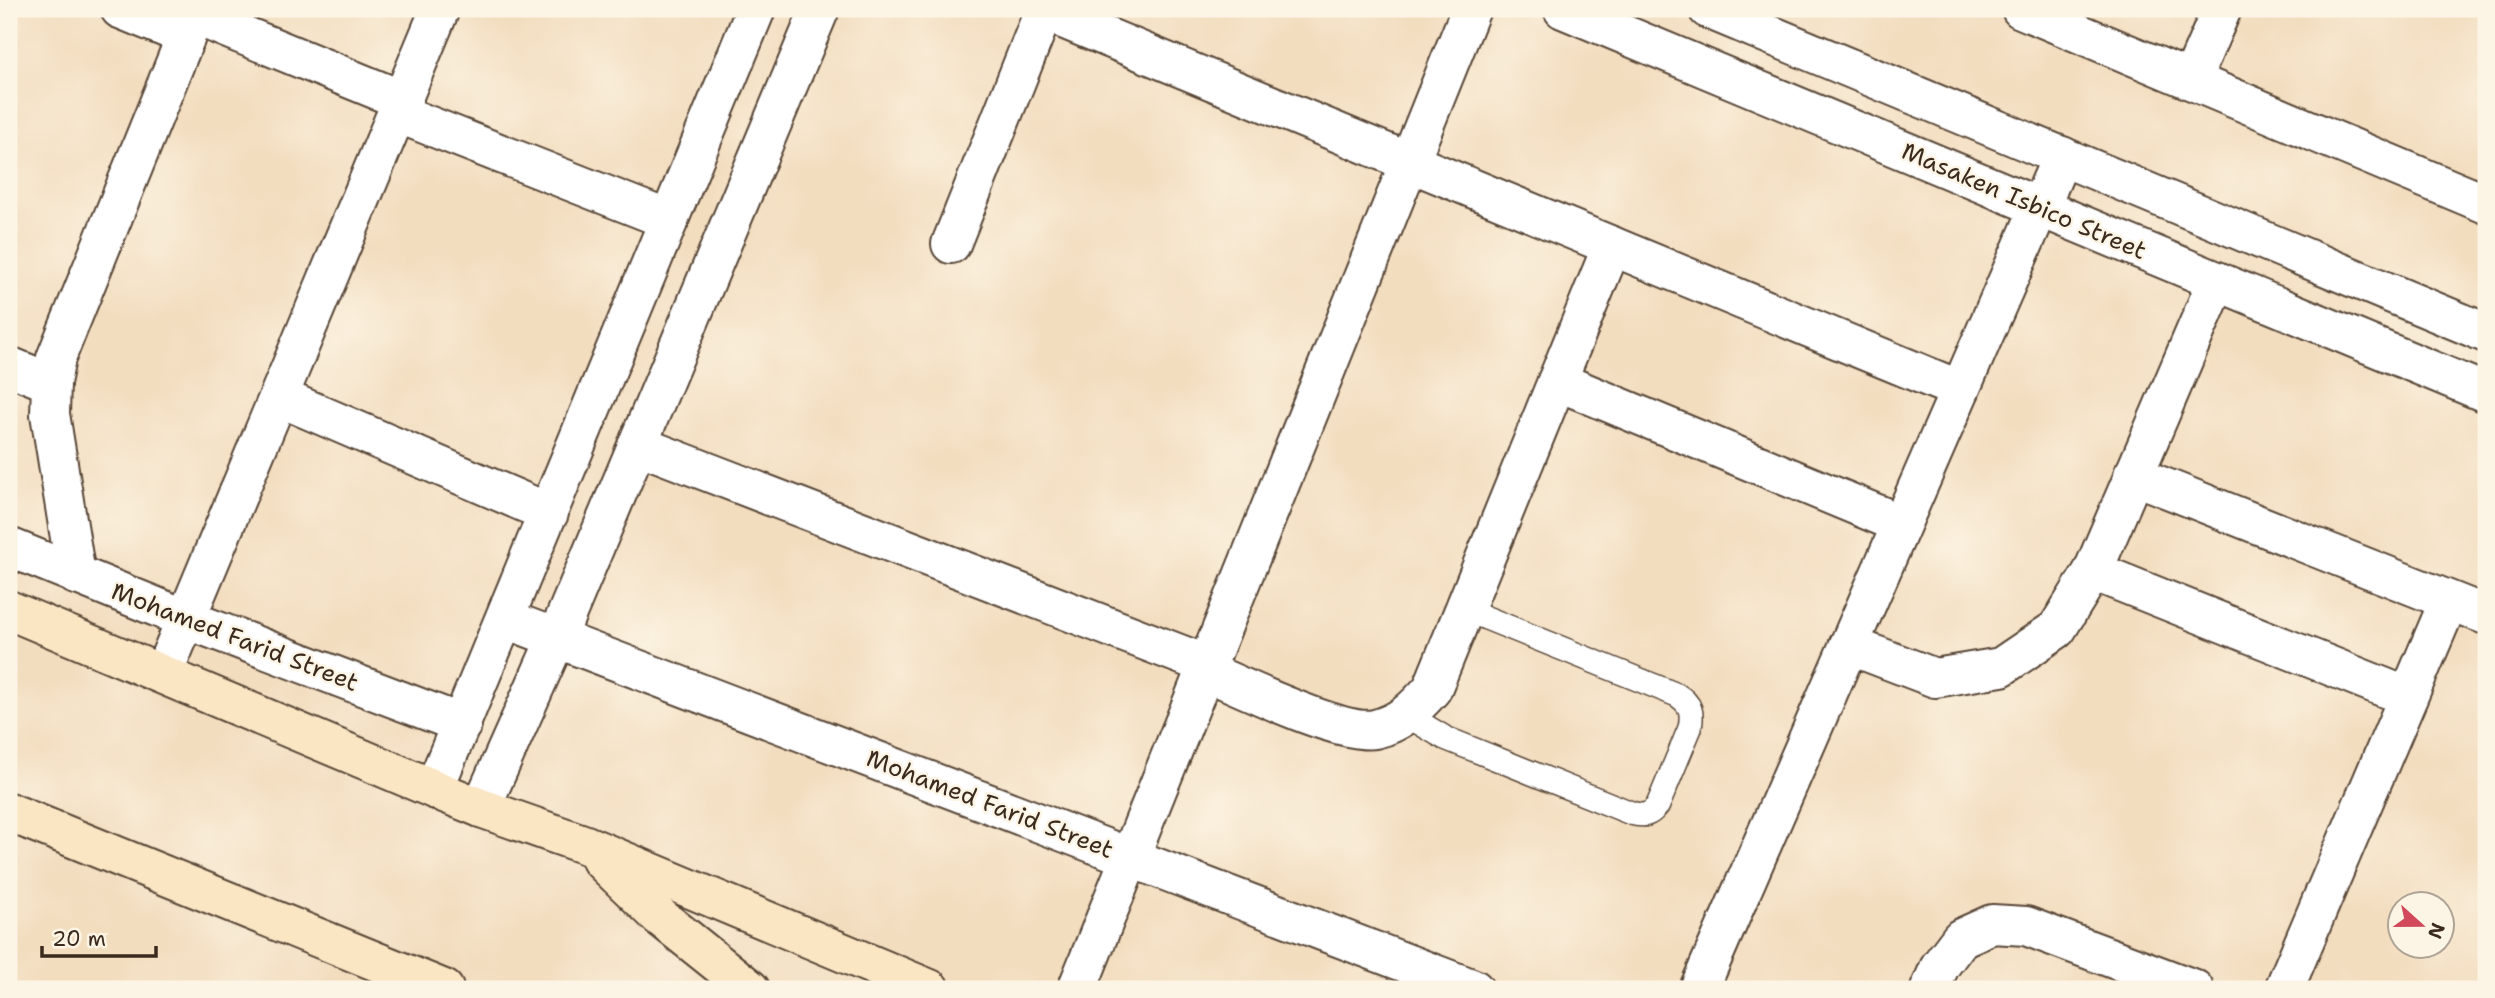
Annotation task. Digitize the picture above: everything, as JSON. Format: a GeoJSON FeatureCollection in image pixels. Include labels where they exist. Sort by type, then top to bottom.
{"type":"FeatureCollection","features":[{"type":"Feature","properties":{"kind":"street"},"geometry":{"type":"LineString","coordinates":[[120,9],[193,20],[669,220]]}},
{"type":"Feature","properties":{"kind":"street"},"geometry":{"type":"LineString","coordinates":[[163,674],[440,9]]}},
{"type":"Feature","properties":{"kind":"street"},"geometry":{"type":"LineString","coordinates":[[434,789],[756,9]]}},
{"type":"Feature","properties":{"kind":"street"},"geometry":{"type":"LineString","coordinates":[[481,808],[557,637],[820,9]]}},
{"type":"Feature","properties":{"kind":"street"},"geometry":{"type":"LineString","coordinates":[[1077,989],[1471,9]]}},
{"type":"Feature","properties":{"kind":"street","name":"Masaken Isbico Street"},"geometry":{"type":"LineString","coordinates":[[1563,9],[2486,393]]}},
{"type":"Feature","properties":{"kind":"street"},"geometry":{"type":"LineString","coordinates":[[1708,9],[2486,333]]}},
{"type":"Feature","properties":{"kind":"street"},"geometry":{"type":"LineString","coordinates":[[2021,9],[2486,204]]}},
{"type":"Feature","properties":{"kind":"street"},"geometry":{"type":"LineString","coordinates":[[2191,80],[2222,9]]}},
{"type":"Feature","properties":{"kind":"street"},"geometry":{"type":"LineString","coordinates":[[951,243],[1042,10],[1960,390]]}},
{"type":"Feature","properties":{"kind":"street"},"geometry":{"type":"LineString","coordinates":[[76,575],[50,414],[51,383],[56,358],[193,20]]}},
{"type":"Feature","properties":{"kind":"street"},"geometry":{"type":"LineString","coordinates":[[1699,989],[2062,156]]}},
{"type":"Feature","properties":{"kind":"street"},"geometry":{"type":"LineString","coordinates":[[638,445],[1207,668],[1337,726],[1373,730],[1408,716],[1432,689],[1612,246]]}},
{"type":"Feature","properties":{"kind":"street"},"geometry":{"type":"LineString","coordinates":[[1849,645],[1935,678],[2001,667],[2057,629],[2092,571],[2217,281]]}},
{"type":"Feature","properties":{"kind":"street"},"geometry":{"type":"LineString","coordinates":[[9,366],[51,383]]}},
{"type":"Feature","properties":{"kind":"street"},"geometry":{"type":"LineString","coordinates":[[1557,381],[1901,524]]}},
{"type":"Feature","properties":{"kind":"street"},"geometry":{"type":"LineString","coordinates":[[279,397],[550,513]]}},
{"type":"Feature","properties":{"kind":"street"},"geometry":{"type":"LineString","coordinates":[[2133,475],[2486,615]]}},
{"type":"Feature","properties":{"kind":"street","name":"Mohamed Farid Street"},"geometry":{"type":"LineString","coordinates":[[9,547],[186,619],[462,724]]}},
{"type":"Feature","properties":{"kind":"street"},"geometry":{"type":"LineString","coordinates":[[2092,571],[2408,696]]}},
{"type":"Feature","properties":{"kind":"street"},"geometry":{"type":"LineString","coordinates":[[2284,989],[2449,601]]}},
{"type":"Feature","properties":{"kind":"street"},"geometry":{"type":"LineString","coordinates":[[9,610],[434,789],[586,845],[930,989]]}},
{"type":"Feature","properties":{"kind":"street","name":"Mohamed Farid Street"},"geometry":{"type":"LineString","coordinates":[[506,619],[1474,989]]}},
{"type":"Feature","properties":{"kind":"street"},"geometry":{"type":"LineString","coordinates":[[9,812],[444,989]]}},
{"type":"Feature","properties":{"kind":"street"},"geometry":{"type":"LineString","coordinates":[[586,845],[660,917],[750,989]]}},
{"type":"Feature","properties":{"kind":"street"},"geometry":{"type":"LineString","coordinates":[[1930,989],[1940,965],[1961,938],[1992,924],[2026,926],[2194,989]]}},
{"type":"Feature","properties":{"kind":"lane"},"geometry":{"type":"LineString","coordinates":[[1408,716],[1445,738],[1631,813],[1641,816],[1651,813],[1658,805],[1689,728],[1692,715],[1688,702],[1464,609]]}}]}
